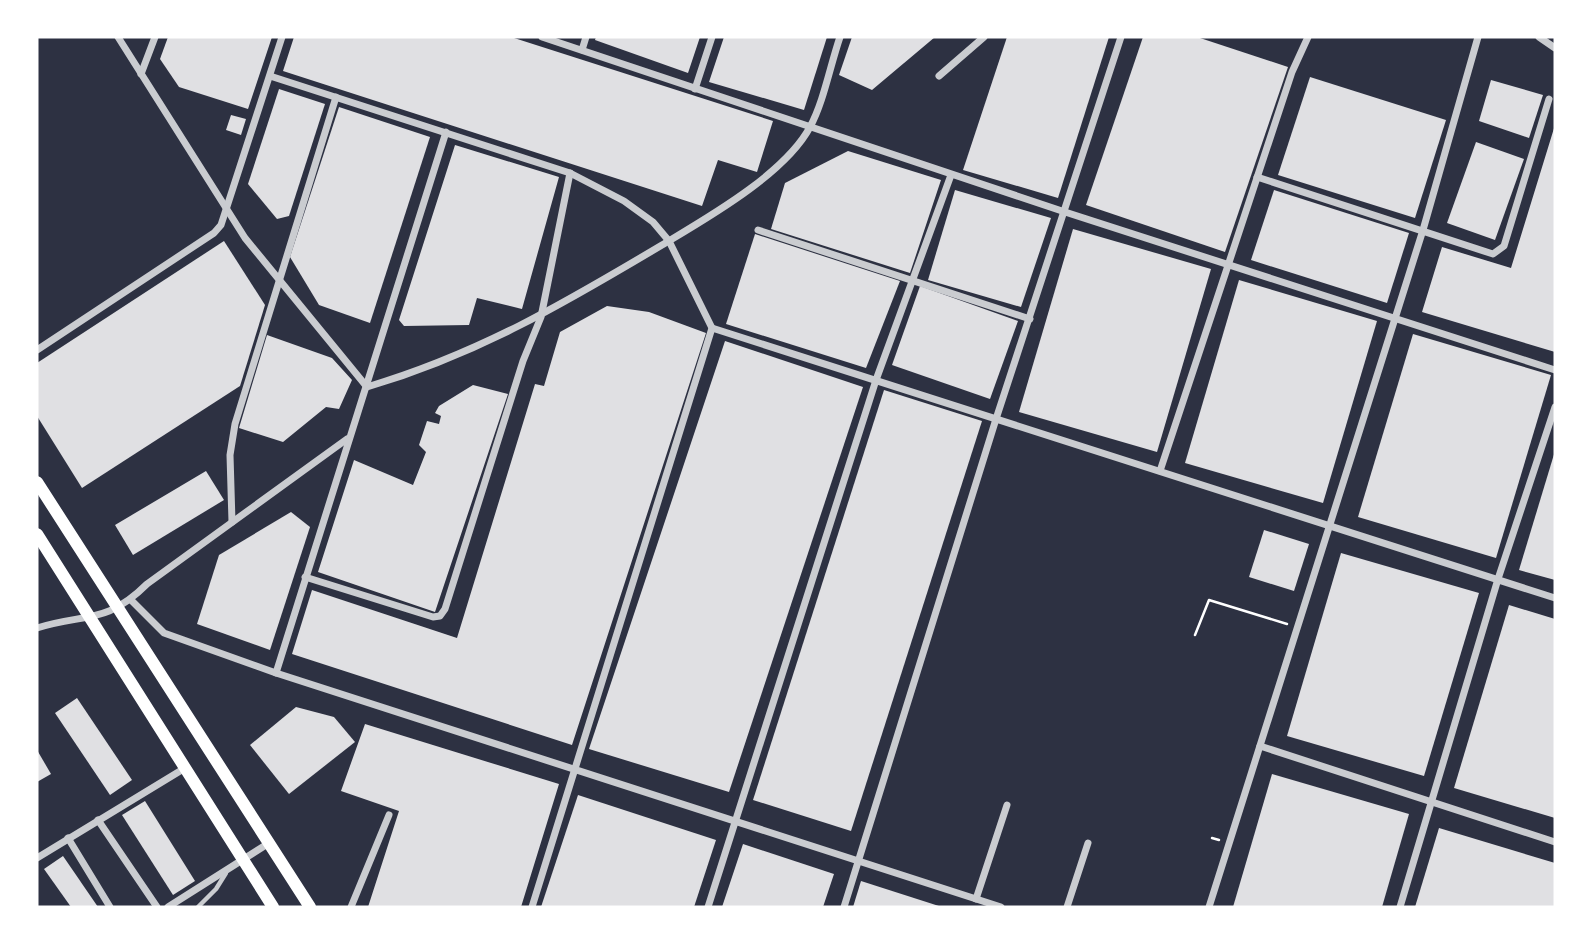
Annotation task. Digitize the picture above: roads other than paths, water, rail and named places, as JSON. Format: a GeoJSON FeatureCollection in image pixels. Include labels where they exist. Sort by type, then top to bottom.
{"type":"FeatureCollection","features":[{"type":"Feature","properties":{"kind":"main road"},"geometry":{"type":"LineString","coordinates":[[37,482],[116,609],[310,907]]}},
{"type":"Feature","properties":{"kind":"main road"},"geometry":{"type":"LineString","coordinates":[[37,534],[274,907]]}},
{"type":"Feature","properties":{"kind":"street"},"geometry":{"type":"LineString","coordinates":[[118,37],[227,213],[277,281],[367,387]]}},
{"type":"Feature","properties":{"kind":"street"},"geometry":{"type":"LineString","coordinates":[[141,74],[155,37]]}},
{"type":"Feature","properties":{"kind":"street"},"geometry":{"type":"LineString","coordinates":[[37,350],[215,233],[227,213],[282,37]]}},
{"type":"Feature","properties":{"kind":"street"},"geometry":{"type":"LineString","coordinates":[[542,37],[1065,212],[1555,370]]}},
{"type":"Feature","properties":{"kind":"street"},"geometry":{"type":"LineString","coordinates":[[582,50],[586,37]]}},
{"type":"Feature","properties":{"kind":"street"},"geometry":{"type":"LineString","coordinates":[[695,89],[712,37]]}},
{"type":"Feature","properties":{"kind":"street"},"geometry":{"type":"LineString","coordinates":[[367,387],[413,374],[541,317],[669,241],[746,191],[787,156],[810,128],[840,37]]}},
{"type":"Feature","properties":{"kind":"street"},"geometry":{"type":"LineString","coordinates":[[939,76],[984,37]]}},
{"type":"Feature","properties":{"kind":"street"},"geometry":{"type":"LineString","coordinates":[[844,907],[996,419],[1121,37]]}},
{"type":"Feature","properties":{"kind":"street"},"geometry":{"type":"LineString","coordinates":[[1160,471],[1292,72],[1308,37]]}},
{"type":"Feature","properties":{"kind":"street"},"geometry":{"type":"LineString","coordinates":[[1209,907],[1423,230],[1478,37]]}},
{"type":"Feature","properties":{"kind":"street"},"geometry":{"type":"LineString","coordinates":[[1539,37],[1555,48]]}},
{"type":"Feature","properties":{"kind":"street"},"geometry":{"type":"LineString","coordinates":[[270,76],[570,173],[624,201],[653,222],[669,241],[712,328],[532,907]]}},
{"type":"Feature","properties":{"kind":"street"},"geometry":{"type":"LineString","coordinates":[[232,522],[230,455],[235,424],[336,97]]}},
{"type":"Feature","properties":{"kind":"street"},"geometry":{"type":"LineString","coordinates":[[1257,177],[1493,254],[1500,251],[1549,99]]}},
{"type":"Feature","properties":{"kind":"street"},"geometry":{"type":"LineString","coordinates":[[276,673],[446,132]]}},
{"type":"Feature","properties":{"kind":"street"},"geometry":{"type":"LineString","coordinates":[[305,577],[433,617],[440,616],[445,609],[523,361],[541,317],[570,173]]}},
{"type":"Feature","properties":{"kind":"street"},"geometry":{"type":"LineString","coordinates":[[708,907],[876,380],[951,174]]}},
{"type":"Feature","properties":{"kind":"street"},"geometry":{"type":"LineString","coordinates":[[758,230],[1030,319]]}},
{"type":"Feature","properties":{"kind":"street"},"geometry":{"type":"LineString","coordinates":[[712,328],[1555,598]]}},
{"type":"Feature","properties":{"kind":"street"},"geometry":{"type":"LineString","coordinates":[[1400,907],[1433,803],[1497,579],[1555,407]]}},
{"type":"Feature","properties":{"kind":"street"},"geometry":{"type":"LineString","coordinates":[[37,628],[91,619],[131,600],[147,584],[348,439]]}},
{"type":"Feature","properties":{"kind":"street"},"geometry":{"type":"LineString","coordinates":[[131,600],[164,634],[276,673],[1001,907]]}},
{"type":"Feature","properties":{"kind":"street"},"geometry":{"type":"LineString","coordinates":[[1260,746],[1555,842]]}},
{"type":"Feature","properties":{"kind":"street"},"geometry":{"type":"LineString","coordinates":[[37,858],[185,768]]}},
{"type":"Feature","properties":{"kind":"street"},"geometry":{"type":"LineString","coordinates":[[976,899],[1007,804]]}},
{"type":"Feature","properties":{"kind":"street"},"geometry":{"type":"LineString","coordinates":[[351,907],[389,815]]}},
{"type":"Feature","properties":{"kind":"street"},"geometry":{"type":"LineString","coordinates":[[98,820],[156,907]]}},
{"type":"Feature","properties":{"kind":"street"},"geometry":{"type":"LineString","coordinates":[[68,838],[110,907]]}},
{"type":"Feature","properties":{"kind":"street"},"geometry":{"type":"LineString","coordinates":[[168,907],[269,843]]}},
{"type":"Feature","properties":{"kind":"street"},"geometry":{"type":"LineString","coordinates":[[1067,907],[1088,843]]}},
{"type":"Feature","properties":{"kind":"lane"},"geometry":{"type":"LineString","coordinates":[[198,907],[216,889],[228,869]]}}]}
